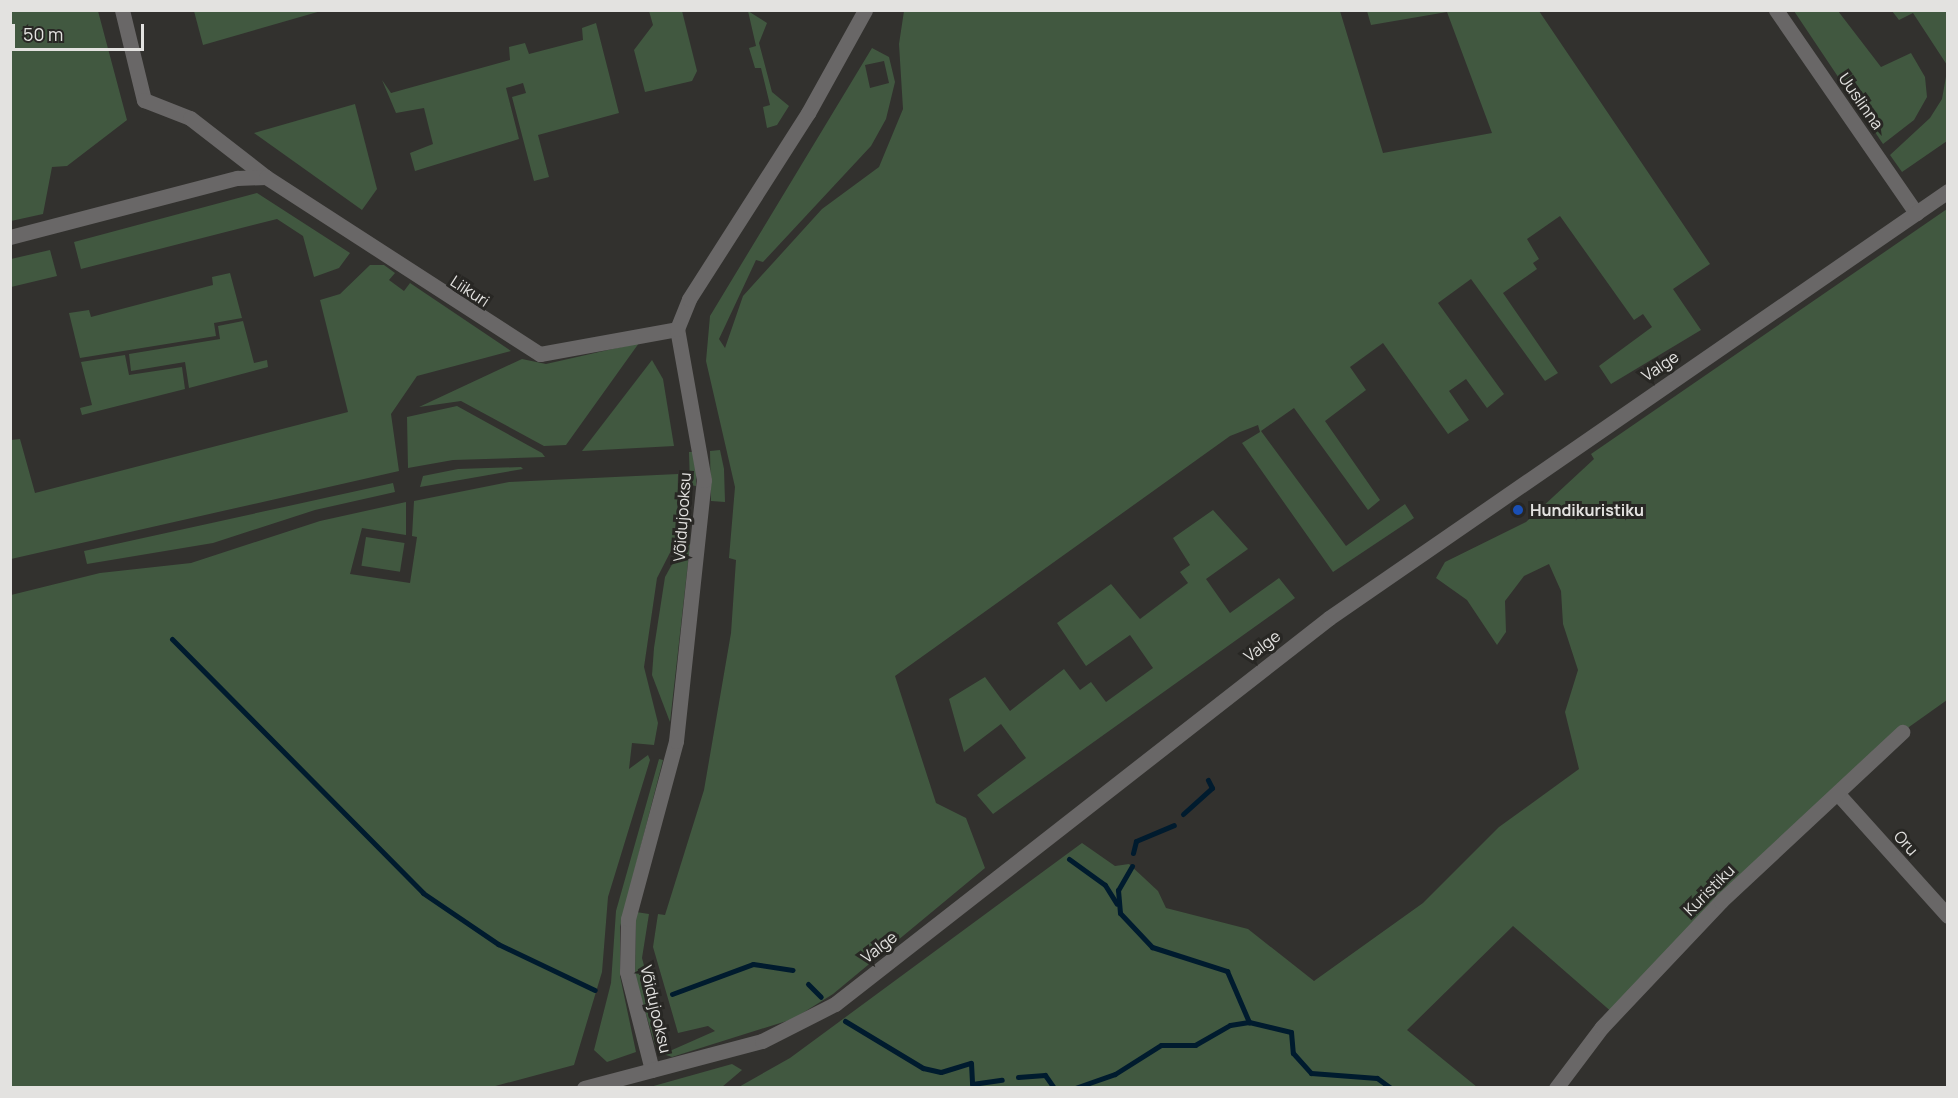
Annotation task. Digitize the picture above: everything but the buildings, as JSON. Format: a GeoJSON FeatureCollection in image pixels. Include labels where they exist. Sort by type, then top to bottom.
{"type":"FeatureCollection","features":[{"type":"Feature","properties":{"kind":"street","name":"Liikuri"},"geometry":{"type":"LineString","coordinates":[[122,10],[144,100],[190,118],[266,177],[540,354],[677,328]]}},
{"type":"Feature","properties":{"kind":"street"},"geometry":{"type":"LineString","coordinates":[[677,328],[689,299],[808,113],[865,10]]}},
{"type":"Feature","properties":{"kind":"street","name":"Uuslinna"},"geometry":{"type":"LineString","coordinates":[[1776,10],[1916,213]]}},
{"type":"Feature","properties":{"kind":"street"},"geometry":{"type":"LineString","coordinates":[[10,237],[237,178],[266,177]]}},
{"type":"Feature","properties":{"kind":"street","name":"Valge"},"geometry":{"type":"LineString","coordinates":[[584,1088],[762,1041],[835,1004],[1329,618],[1947,191]]}},
{"type":"Feature","properties":{"kind":"street","name":"Võidujooksu"},"geometry":{"type":"LineString","coordinates":[[652,1070],[627,972],[628,918],[676,741],[704,480],[677,328]]}},
{"type":"Feature","properties":{"kind":"street","name":"Kuristiku"},"geometry":{"type":"LineString","coordinates":[[1556,1088],[1602,1027],[1721,901],[1838,795],[1902,732]]}},
{"type":"Feature","properties":{"kind":"street","name":"Oru"},"geometry":{"type":"LineString","coordinates":[[1838,795],[1947,916]]}},
{"type":"Feature","properties":{"kind":"green space"},"geometry":{"type":"Polygon","coordinates":[[[194,10],[321,11],[203,45],[194,10]]]}},
{"type":"Feature","properties":{"kind":"green space"},"geometry":{"type":"Polygon","coordinates":[[[10,11],[98,11],[127,120],[67,166],[52,167],[43,214],[11,221],[10,11]]]}},
{"type":"Feature","properties":{"kind":"green space"},"geometry":{"type":"Polygon","coordinates":[[[649,11],[682,11],[697,71],[692,81],[645,92],[634,50],[653,25],[649,11]]]}},
{"type":"Feature","properties":{"kind":"green space"},"geometry":{"type":"Polygon","coordinates":[[[748,11],[767,23],[759,43],[772,92],[789,106],[777,125],[767,128],[763,107],[770,105],[761,68],[755,68],[749,48],[756,46],[748,11]]]}},
{"type":"Feature","properties":{"kind":"green space"},"geometry":{"type":"Polygon","coordinates":[[[904,11],[1340,11],[1383,153],[1492,133],[1447,12],[1371,25],[1367,11],[1539,11],[1710,264],[1673,289],[1701,330],[1611,384],[1599,366],[1652,327],[1643,314],[1634,320],[1560,216],[1527,239],[1539,259],[1533,263],[1537,269],[1503,293],[1558,373],[1545,381],[1471,279],[1438,303],[1504,394],[1487,408],[1466,379],[1449,391],[1469,420],[1448,434],[1383,343],[1350,367],[1366,390],[1325,421],[1380,500],[1368,510],[1294,408],[1261,431],[1346,546],[1405,504],[1414,518],[1333,572],[1242,443],[1260,432],[1258,425],[1230,436],[895,676],[936,803],[966,818],[985,868],[833,994],[793,1019],[672,1057],[663,1054],[715,1031],[708,1026],[678,1033],[653,947],[658,914],[665,915],[704,790],[731,633],[736,560],[729,558],[735,487],[706,361],[710,316],[872,48],[889,57],[895,82],[886,119],[871,146],[763,262],[756,260],[719,339],[725,348],[743,296],[822,209],[879,167],[903,109],[899,44],[904,11]],[[884,61],[865,65],[870,88],[889,83],[884,61]]]}},
{"type":"Feature","properties":{"kind":"green space"},"geometry":{"type":"Polygon","coordinates":[[[1794,11],[1838,11],[1881,67],[1911,53],[1925,77],[1927,97],[1914,120],[1883,144],[1794,11]]]}},
{"type":"Feature","properties":{"kind":"green space"},"geometry":{"type":"Polygon","coordinates":[[[1892,11],[1947,11],[1947,65],[1913,13],[1899,20],[1892,11]]]}},
{"type":"Feature","properties":{"kind":"green space"},"geometry":{"type":"Polygon","coordinates":[[[596,23],[619,113],[538,135],[549,177],[534,181],[512,97],[526,93],[523,83],[506,88],[519,139],[415,171],[410,153],[433,144],[424,108],[396,113],[382,80],[391,93],[510,60],[509,47],[525,43],[529,54],[583,40],[582,28],[596,23]]]}},
{"type":"Feature","properties":{"kind":"green space"},"geometry":{"type":"Polygon","coordinates":[[[1947,71],[1947,141],[1902,172],[1890,155],[1930,118],[1942,99],[1947,71]]]}},
{"type":"Feature","properties":{"kind":"green space"},"geometry":{"type":"Polygon","coordinates":[[[355,104],[377,189],[362,210],[254,133],[355,104]]]}},
{"type":"Feature","properties":{"kind":"green space"},"geometry":{"type":"Polygon","coordinates":[[[257,193],[350,253],[339,268],[314,277],[303,236],[277,219],[81,269],[74,242],[257,193]]]}},
{"type":"Feature","properties":{"kind":"green space"},"geometry":{"type":"Polygon","coordinates":[[[1947,209],[1947,700],[1902,732],[1614,1014],[1513,926],[1407,1030],[1477,1087],[737,1088],[790,1058],[1082,843],[1115,866],[1129,864],[1158,891],[1166,908],[1248,929],[1314,981],[1423,903],[1499,827],[1579,769],[1565,712],[1578,670],[1563,624],[1561,591],[1549,564],[1524,576],[1505,601],[1506,632],[1497,645],[1467,600],[1436,578],[1445,562],[1526,522],[1594,459],[1591,454],[1947,209]]]}},
{"type":"Feature","properties":{"kind":"green space"},"geometry":{"type":"Polygon","coordinates":[[[50,250],[57,276],[11,287],[11,259],[50,250]]]}},
{"type":"Feature","properties":{"kind":"green space"},"geometry":{"type":"Polygon","coordinates":[[[370,265],[384,265],[395,273],[389,280],[404,291],[410,283],[511,351],[417,376],[391,414],[399,471],[11,559],[11,440],[20,439],[35,493],[348,412],[320,300],[340,294],[370,265]]]}},
{"type":"Feature","properties":{"kind":"green space"},"geometry":{"type":"Polygon","coordinates":[[[230,273],[242,318],[214,323],[216,336],[80,358],[69,313],[89,310],[91,317],[213,285],[212,277],[230,273]]]}},
{"type":"Feature","properties":{"kind":"green space"},"geometry":{"type":"Polygon","coordinates":[[[243,321],[254,363],[267,360],[268,367],[189,388],[185,362],[131,371],[129,354],[220,339],[218,326],[243,321]]]}},
{"type":"Feature","properties":{"kind":"green space"},"geometry":{"type":"Polygon","coordinates":[[[639,343],[566,445],[544,446],[461,401],[419,407],[522,359],[546,364],[639,343]]]}},
{"type":"Feature","properties":{"kind":"green space"},"geometry":{"type":"Polygon","coordinates":[[[125,355],[129,375],[182,367],[185,389],[82,415],[80,408],[92,405],[81,362],[125,355]]]}},
{"type":"Feature","properties":{"kind":"green space"},"geometry":{"type":"Polygon","coordinates":[[[652,360],[663,379],[674,446],[582,451],[652,360]]]}},
{"type":"Feature","properties":{"kind":"green space"},"geometry":{"type":"Polygon","coordinates":[[[457,406],[542,453],[545,457],[453,460],[408,468],[407,417],[457,406]]]}},
{"type":"Feature","properties":{"kind":"green space"},"geometry":{"type":"Polygon","coordinates":[[[720,450],[724,469],[725,502],[711,501],[710,451],[720,450]]]}},
{"type":"Feature","properties":{"kind":"green space"},"geometry":{"type":"Polygon","coordinates":[[[689,452],[696,452],[696,486],[690,485],[689,452]]]}},
{"type":"Feature","properties":{"kind":"green space"},"geometry":{"type":"Polygon","coordinates":[[[521,467],[523,469],[420,487],[423,476],[458,469],[521,467]]]}},
{"type":"Feature","properties":{"kind":"green space"},"geometry":{"type":"Polygon","coordinates":[[[678,474],[677,539],[657,578],[644,667],[658,723],[654,745],[632,743],[629,769],[648,755],[650,760],[608,897],[602,972],[574,1065],[488,1088],[11,1087],[11,595],[100,573],[191,563],[320,521],[406,502],[406,535],[362,528],[350,574],[410,583],[417,537],[412,536],[414,501],[509,482],[678,474]]]}},
{"type":"Feature","properties":{"kind":"green space"},"geometry":{"type":"Polygon","coordinates":[[[393,483],[395,492],[315,510],[213,543],[87,564],[84,551],[393,483]]]}},
{"type":"Feature","properties":{"kind":"green space"},"geometry":{"type":"Polygon","coordinates":[[[1213,510],[1248,549],[1206,579],[1230,613],[1279,578],[1295,598],[993,814],[977,795],[1026,758],[1001,724],[964,752],[949,699],[985,677],[1010,711],[1064,669],[1080,690],[1091,682],[1106,702],[1153,668],[1130,635],[1086,666],[1057,623],[1111,584],[1140,619],[1188,583],[1180,572],[1190,565],[1173,538],[1213,510]]]}},
{"type":"Feature","properties":{"kind":"green space"},"geometry":{"type":"Polygon","coordinates":[[[366,537],[405,543],[400,572],[361,566],[366,537]]]}},
{"type":"Feature","properties":{"kind":"green space"},"geometry":{"type":"Polygon","coordinates":[[[685,541],[690,545],[670,722],[652,675],[654,648],[665,577],[685,541]]]}},
{"type":"Feature","properties":{"kind":"green space"},"geometry":{"type":"Polygon","coordinates":[[[659,759],[663,760],[620,927],[620,976],[636,1052],[607,1062],[594,1050],[611,983],[616,911],[659,759]]]}},
{"type":"Feature","properties":{"kind":"green space"},"geometry":{"type":"Polygon","coordinates":[[[636,912],[649,914],[642,958],[664,1040],[655,1045],[635,977],[636,912]]]}},
{"type":"Feature","properties":{"kind":"green space"},"geometry":{"type":"Polygon","coordinates":[[[732,1064],[742,1070],[722,1087],[650,1087],[732,1064]]]}},
{"type":"Feature","properties":{"kind":"waterway"},"geometry":{"type":"LineString","coordinates":[[172,639],[423,893],[498,944],[595,990]]}},
{"type":"Feature","properties":{"kind":"waterway"},"geometry":{"type":"LineString","coordinates":[[1183,814],[1212,788],[1208,780]]}},
{"type":"Feature","properties":{"kind":"waterway"},"geometry":{"type":"LineString","coordinates":[[1133,853],[1136,841],[1174,825]]}},
{"type":"Feature","properties":{"kind":"waterway"},"geometry":{"type":"LineString","coordinates":[[1069,859],[1105,885],[1117,904]]}},
{"type":"Feature","properties":{"kind":"waterway"},"geometry":{"type":"LineString","coordinates":[[1132,866],[1118,890],[1120,913],[1152,947],[1227,971],[1249,1022]]}},
{"type":"Feature","properties":{"kind":"waterway"},"geometry":{"type":"LineString","coordinates":[[672,994],[753,964],[793,970]]}},
{"type":"Feature","properties":{"kind":"waterway"},"geometry":{"type":"LineString","coordinates":[[808,984],[821,997]]}},
{"type":"Feature","properties":{"kind":"waterway"},"geometry":{"type":"LineString","coordinates":[[845,1021],[923,1068],[941,1072],[971,1063],[972,1084],[1002,1080]]}},
{"type":"Feature","properties":{"kind":"waterway"},"geometry":{"type":"LineString","coordinates":[[1075,1088],[1115,1074],[1161,1045],[1195,1045],[1230,1025],[1249,1022],[1291,1032],[1293,1053],[1311,1073],[1377,1078],[1391,1088]]}},
{"type":"Feature","properties":{"kind":"waterway"},"geometry":{"type":"LineString","coordinates":[[1018,1077],[1045,1075],[1054,1088]]}},
{"type":"Feature","properties":{"kind":"place","name":"Hundikuristiku"},"geometry":{"type":"Point","coordinates":[1518,510]}}]}
